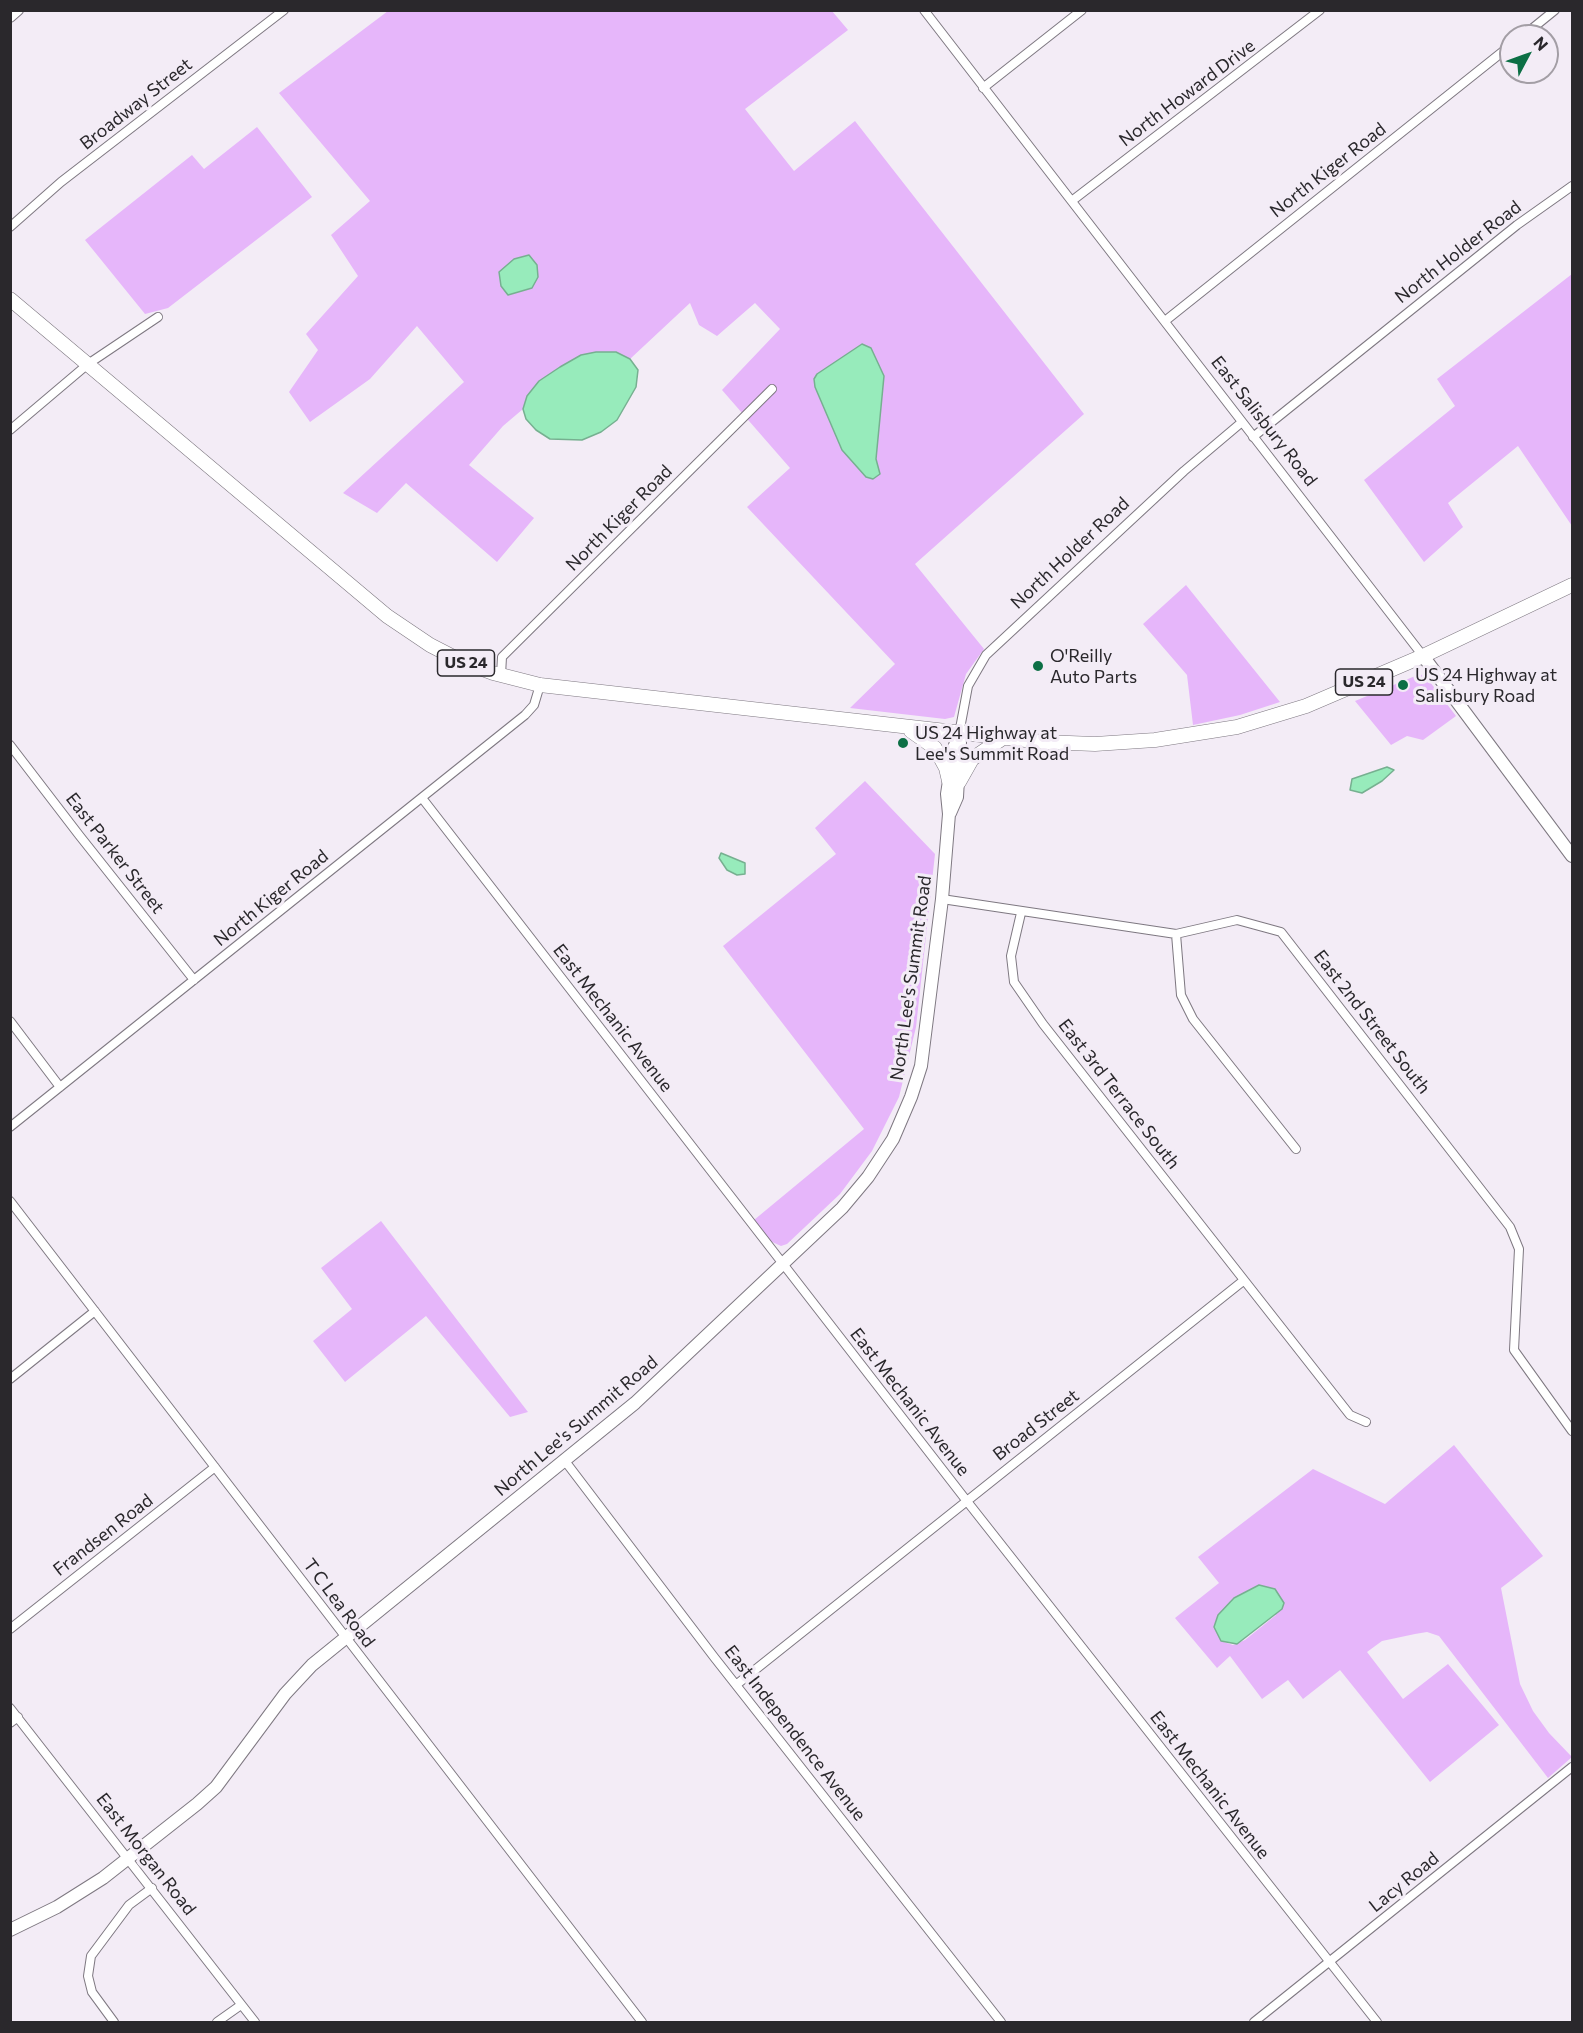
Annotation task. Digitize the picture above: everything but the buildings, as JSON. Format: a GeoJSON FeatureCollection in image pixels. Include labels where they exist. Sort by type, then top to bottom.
{"type":"FeatureCollection","features":[{"type":"Feature","properties":{"kind":"main road","name":"US 24"},"geometry":{"type":"LineString","coordinates":[[10,299],[387,616],[446,653],[501,675],[540,685],[958,734],[1095,744],[1219,731],[1270,719],[1423,656],[1572,585]]}},
{"type":"Feature","properties":{"kind":"main road","name":"East Salisbury Road"},"geometry":{"type":"LineString","coordinates":[[1423,656],[1572,856]]}},
{"type":"Feature","properties":{"kind":"main road"},"geometry":{"type":"LineString","coordinates":[[906,728],[935,748],[954,782],[972,759],[1003,738]]}},
{"type":"Feature","properties":{"kind":"main road","name":"North Lee's Summit Road"},"geometry":{"type":"LineString","coordinates":[[10,1930],[57,1907],[129,1858],[216,1787],[285,1694],[344,1637],[635,1403],[842,1208],[868,1177],[893,1139],[912,1097],[921,1065],[942,899],[949,814],[962,749],[958,734]]}},
{"type":"Feature","properties":{"kind":"street"},"geometry":{"type":"LineString","coordinates":[[10,17],[18,10]]}},
{"type":"Feature","properties":{"kind":"street","name":"Broadway Street"},"geometry":{"type":"LineString","coordinates":[[10,227],[61,182],[284,10]]}},
{"type":"Feature","properties":{"kind":"street","name":"East Salisbury Road"},"geometry":{"type":"LineString","coordinates":[[924,10],[1423,656]]}},
{"type":"Feature","properties":{"kind":"street"},"geometry":{"type":"LineString","coordinates":[[983,88],[1083,10]]}},
{"type":"Feature","properties":{"kind":"street","name":"North Howard Drive"},"geometry":{"type":"LineString","coordinates":[[1072,200],[1320,10]]}},
{"type":"Feature","properties":{"kind":"street"},"geometry":{"type":"LineString","coordinates":[[1538,24],[1555,10]]}},
{"type":"Feature","properties":{"kind":"street","name":"North Kiger Road"},"geometry":{"type":"LineString","coordinates":[[1165,321],[1499,55]]}},
{"type":"Feature","properties":{"kind":"street","name":"North Holder Road"},"geometry":{"type":"LineString","coordinates":[[1253,437],[1517,225],[1572,186]]}},
{"type":"Feature","properties":{"kind":"street"},"geometry":{"type":"LineString","coordinates":[[10,430],[88,364],[158,317]]}},
{"type":"Feature","properties":{"kind":"street","name":"North Kiger Road"},"geometry":{"type":"LineString","coordinates":[[501,675],[502,657],[772,389]]}},
{"type":"Feature","properties":{"kind":"street","name":"North Holder Road"},"geometry":{"type":"LineString","coordinates":[[958,734],[968,686],[986,655],[1184,471],[1242,422]]}},
{"type":"Feature","properties":{"kind":"street","name":"North Kiger Road"},"geometry":{"type":"LineString","coordinates":[[10,1127],[525,715],[534,705],[540,685]]}},
{"type":"Feature","properties":{"kind":"street","name":"East Parker Street"},"geometry":{"type":"LineString","coordinates":[[10,745],[194,980]]}},
{"type":"Feature","properties":{"kind":"street","name":"East Mechanic Avenue"},"geometry":{"type":"LineString","coordinates":[[422,798],[966,1500],[1377,2022]]}},
{"type":"Feature","properties":{"kind":"street","name":"East 2nd Street South"},"geometry":{"type":"LineString","coordinates":[[942,899],[1021,913],[1176,934],[1237,920],[1281,932],[1510,1227],[1519,1249],[1514,1350],[1572,1431]]}},
{"type":"Feature","properties":{"kind":"street","name":"East 3rd Terrace South"},"geometry":{"type":"LineString","coordinates":[[1021,913],[1011,956],[1014,982],[1043,1024],[1350,1415],[1366,1422]]}},
{"type":"Feature","properties":{"kind":"street"},"geometry":{"type":"LineString","coordinates":[[1176,934],[1181,995],[1193,1019],[1296,1149]]}},
{"type":"Feature","properties":{"kind":"street"},"geometry":{"type":"LineString","coordinates":[[10,1021],[60,1087]]}},
{"type":"Feature","properties":{"kind":"street","name":"T C Lea Road"},"geometry":{"type":"LineString","coordinates":[[10,1201],[642,2022]]}},
{"type":"Feature","properties":{"kind":"street","name":"Broad Street"},"geometry":{"type":"LineString","coordinates":[[736,1685],[1243,1281]]}},
{"type":"Feature","properties":{"kind":"street"},"geometry":{"type":"LineString","coordinates":[[10,1379],[95,1311]]}},
{"type":"Feature","properties":{"kind":"street","name":"East Independence Avenue"},"geometry":{"type":"LineString","coordinates":[[565,1461],[736,1685],[1001,2022]]}},
{"type":"Feature","properties":{"kind":"street","name":"Frandsen Road"},"geometry":{"type":"LineString","coordinates":[[10,1629],[215,1467]]}},
{"type":"Feature","properties":{"kind":"street","name":"East Morgan Road"},"geometry":{"type":"LineString","coordinates":[[10,1707],[14,1720],[129,1858],[255,2022]]}},
{"type":"Feature","properties":{"kind":"street","name":"Lacy Road"},"geometry":{"type":"LineString","coordinates":[[1254,2022],[1572,1767]]}},
{"type":"Feature","properties":{"kind":"street"},"geometry":{"type":"LineString","coordinates":[[114,2022],[92,1992],[88,1976],[92,1956],[129,1905],[152,1888]]}},
{"type":"Feature","properties":{"kind":"street"},"geometry":{"type":"LineString","coordinates":[[217,2022],[241,2005]]}},
{"type":"Feature","properties":{"kind":"shaded area"},"geometry":{"type":"Polygon","coordinates":[[[388,11],[832,11],[848,30],[745,109],[794,171],[855,121],[1084,414],[915,564],[984,649],[966,674],[954,717],[945,719],[850,708],[895,664],[747,507],[790,468],[722,390],[780,329],[755,303],[717,336],[699,325],[690,303],[630,359],[616,352],[581,355],[539,381],[527,396],[523,409],[503,426],[469,465],[534,518],[497,562],[406,483],[377,513],[343,493],[464,382],[417,326],[370,379],[310,422],[289,392],[318,350],[306,334],[358,276],[331,235],[370,201],[279,93],[388,11]]]}},
{"type":"Feature","properties":{"kind":"shaded area"},"geometry":{"type":"Polygon","coordinates":[[[257,127],[312,197],[168,308],[145,314],[85,240],[192,155],[204,169],[257,127]]]}},
{"type":"Feature","properties":{"kind":"shaded area"},"geometry":{"type":"Polygon","coordinates":[[[529,255],[537,265],[538,277],[532,288],[508,295],[501,286],[499,272],[514,259],[529,255]]]}},
{"type":"Feature","properties":{"kind":"shaded area"},"geometry":{"type":"Polygon","coordinates":[[[1572,274],[1572,526],[1518,446],[1448,503],[1463,527],[1424,562],[1364,480],[1455,406],[1437,379],[1572,274]]]}},
{"type":"Feature","properties":{"kind":"shaded area"},"geometry":{"type":"Polygon","coordinates":[[[862,344],[871,348],[884,376],[876,459],[880,474],[873,479],[866,477],[842,450],[815,387],[814,379],[817,374],[862,344]]]}},
{"type":"Feature","properties":{"kind":"shaded area"},"geometry":{"type":"Polygon","coordinates":[[[616,352],[630,359],[638,370],[636,387],[617,420],[601,432],[582,440],[550,439],[536,430],[526,419],[523,409],[527,396],[539,381],[560,367],[581,355],[616,352]]]}},
{"type":"Feature","properties":{"kind":"shaded area"},"geometry":{"type":"Polygon","coordinates":[[[1186,585],[1280,702],[1240,715],[1193,725],[1187,675],[1143,624],[1186,585]]]}},
{"type":"Feature","properties":{"kind":"shaded area"},"geometry":{"type":"Polygon","coordinates":[[[1420,674],[1427,678],[1456,716],[1423,740],[1407,736],[1391,745],[1355,701],[1420,674]]]}},
{"type":"Feature","properties":{"kind":"shaded area"},"geometry":{"type":"Polygon","coordinates":[[[1387,767],[1394,770],[1382,781],[1362,793],[1350,790],[1352,779],[1387,767]]]}},
{"type":"Feature","properties":{"kind":"shaded area"},"geometry":{"type":"Polygon","coordinates":[[[865,781],[935,854],[916,1027],[899,1097],[872,1151],[840,1194],[787,1244],[781,1246],[770,1241],[754,1220],[864,1129],[723,946],[836,854],[815,828],[865,781]]]}},
{"type":"Feature","properties":{"kind":"shaded area"},"geometry":{"type":"Polygon","coordinates":[[[721,853],[745,863],[745,874],[737,875],[727,870],[719,858],[721,853]]]}},
{"type":"Feature","properties":{"kind":"shaded area"},"geometry":{"type":"Polygon","coordinates":[[[381,1221],[528,1412],[510,1417],[426,1316],[345,1382],[313,1341],[352,1309],[321,1268],[381,1221]]]}},
{"type":"Feature","properties":{"kind":"shaded area"},"geometry":{"type":"Polygon","coordinates":[[[1454,1445],[1543,1556],[1501,1588],[1520,1684],[1533,1711],[1549,1733],[1572,1757],[1548,1778],[1439,1636],[1427,1632],[1382,1641],[1367,1652],[1403,1699],[1448,1664],[1499,1725],[1430,1782],[1340,1670],[1303,1699],[1288,1680],[1262,1699],[1230,1656],[1217,1668],[1175,1618],[1219,1583],[1198,1557],[1313,1469],[1385,1504],[1454,1445]],[[1218,1615],[1214,1627],[1221,1641],[1233,1645],[1245,1640],[1276,1615],[1218,1615]]]}},
{"type":"Feature","properties":{"kind":"shaded area"},"geometry":{"type":"Polygon","coordinates":[[[1259,1585],[1275,1589],[1284,1603],[1282,1609],[1237,1644],[1221,1641],[1214,1627],[1218,1615],[1234,1598],[1259,1585]]]}},
{"type":"Feature","properties":{"kind":"place","name":"O'Reilly Auto Parts"},"geometry":{"type":"Point","coordinates":[1038,666]}},
{"type":"Feature","properties":{"kind":"place","name":"US 24 Highway at Salisbury Road"},"geometry":{"type":"Point","coordinates":[1403,685]}},
{"type":"Feature","properties":{"kind":"place","name":"US 24 Highway at Lee's Summit Road"},"geometry":{"type":"Point","coordinates":[903,743]}}]}
